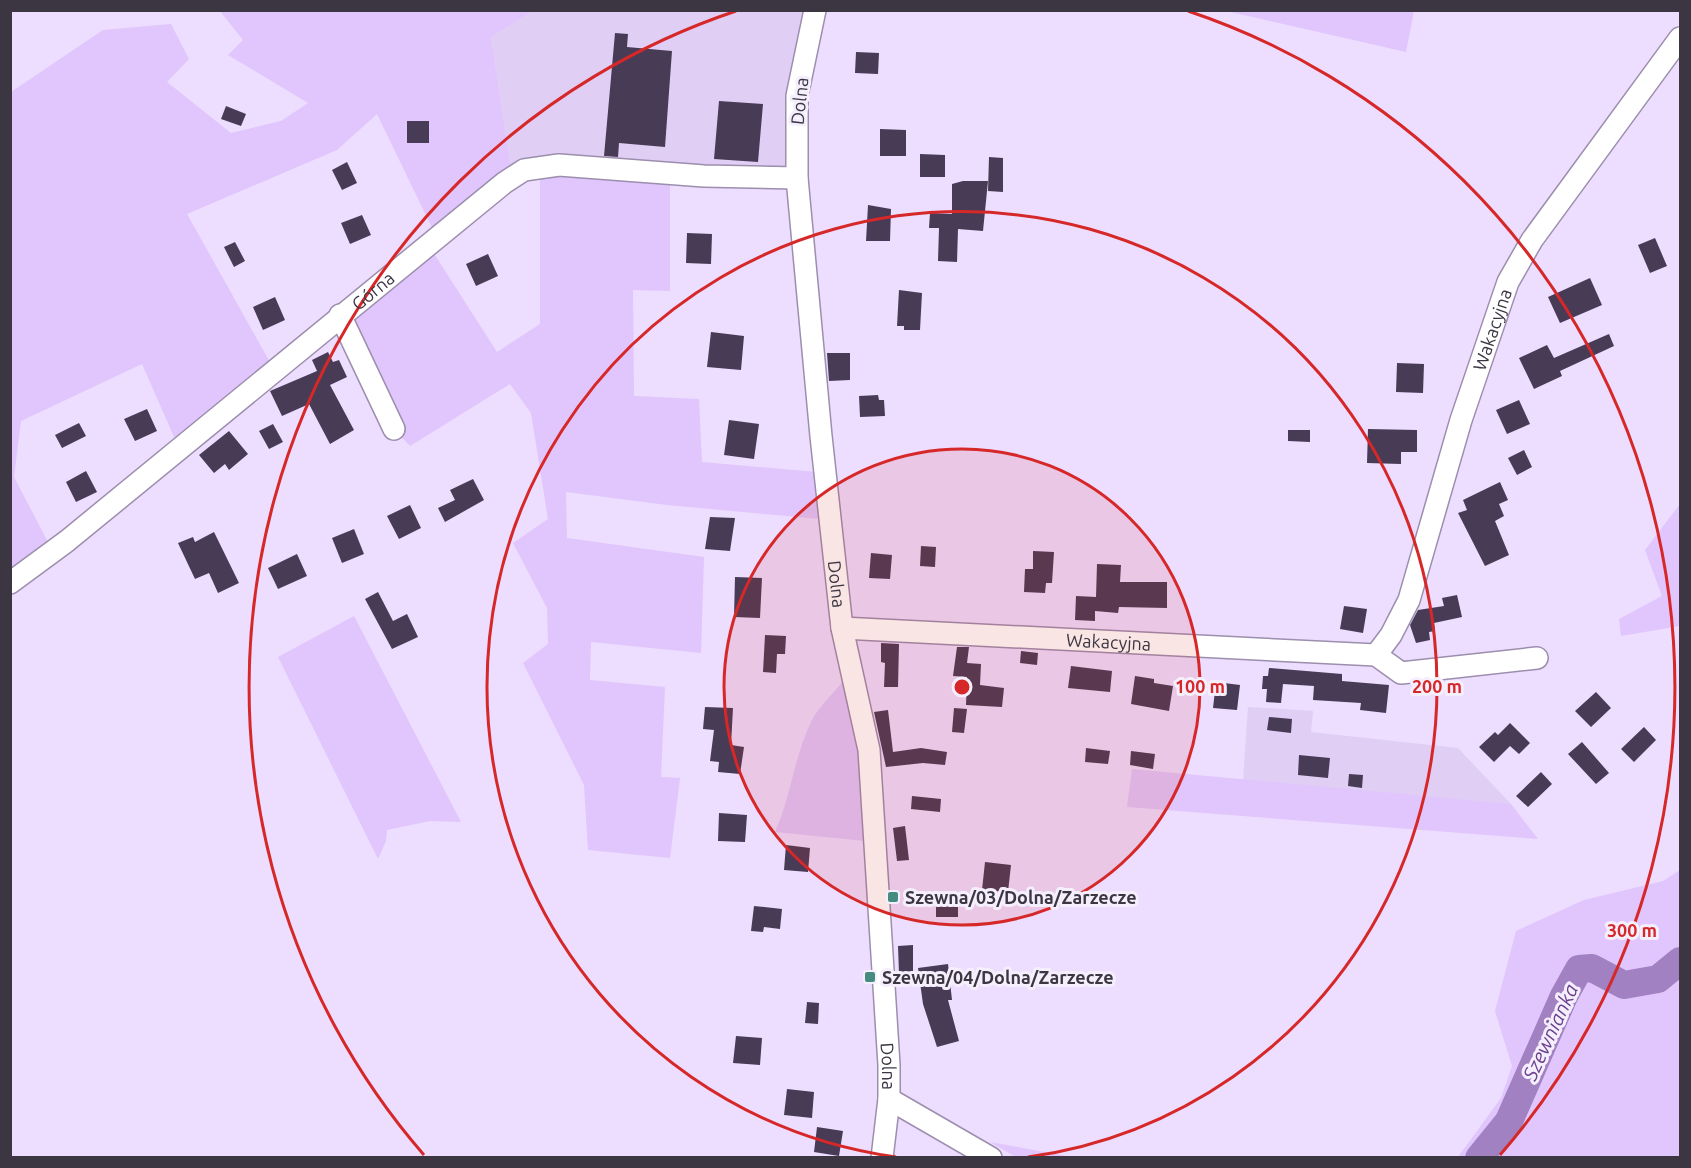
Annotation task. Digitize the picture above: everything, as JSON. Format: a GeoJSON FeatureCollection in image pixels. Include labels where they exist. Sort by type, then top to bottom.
{"type":"FeatureCollection","features":[{"type":"Feature","properties":{"kind":"street","name":"Dolna"},"geometry":{"type":"LineString","coordinates":[[815,10],[797,96],[797,178],[842,628],[869,750],[885,976],[890,1099],[882,1158]]}},
{"type":"Feature","properties":{"kind":"street","name":"Wakacyjna"},"geometry":{"type":"LineString","coordinates":[[842,628],[1376,655],[1391,635],[1409,600],[1461,420],[1508,282],[1532,240],[1680,39]]}},
{"type":"Feature","properties":{"kind":"street","name":"Górna"},"geometry":{"type":"LineString","coordinates":[[10,583],[67,541],[340,315],[504,183],[524,170],[559,165],[704,176],[797,178]]}},
{"type":"Feature","properties":{"kind":"street"},"geometry":{"type":"LineString","coordinates":[[340,315],[394,429]]}},
{"type":"Feature","properties":{"kind":"street"},"geometry":{"type":"LineString","coordinates":[[1376,655],[1401,673],[1537,658]]}},
{"type":"Feature","properties":{"kind":"street"},"geometry":{"type":"LineString","coordinates":[[890,1099],[990,1158]]}},
{"type":"Feature","properties":{"kind":"shaded area"},"geometry":{"type":"Polygon","coordinates":[[[1222,10],[1414,10],[1414,11],[1406,52],[1222,10]]]}},
{"type":"Feature","properties":{"kind":"shaded area"},"geometry":{"type":"Polygon","coordinates":[[[220,11],[533,11],[491,37],[511,170],[434,232],[377,114],[337,150],[187,214],[271,364],[175,439],[142,364],[21,421],[14,477],[50,546],[11,575],[11,92],[103,30],[171,24],[189,59],[167,82],[231,133],[281,121],[308,103],[228,55],[243,40],[220,11]]]}},
{"type":"Feature","properties":{"kind":"shaded area"},"geometry":{"type":"Polygon","coordinates":[[[533,11],[807,11],[788,171],[511,170],[491,37],[533,11]]]}},
{"type":"Feature","properties":{"kind":"shaded area"},"geometry":{"type":"Polygon","coordinates":[[[540,173],[670,179],[670,291],[633,290],[634,396],[699,399],[702,462],[817,472],[820,519],[667,505],[566,492],[567,538],[704,557],[701,653],[591,642],[590,680],[665,687],[661,777],[680,778],[670,858],[588,850],[584,785],[523,663],[548,644],[547,608],[513,543],[548,519],[531,413],[510,384],[410,446],[394,429],[344,322],[433,252],[497,352],[540,324],[540,173]]]}},
{"type":"Feature","properties":{"kind":"shaded area"},"geometry":{"type":"Polygon","coordinates":[[[1680,504],[1680,626],[1621,636],[1619,619],[1662,596],[1645,550],[1680,504]]]}},
{"type":"Feature","properties":{"kind":"shaded area"},"geometry":{"type":"Polygon","coordinates":[[[354,616],[461,822],[430,821],[387,830],[386,841],[378,859],[278,657],[354,616]]]}},
{"type":"Feature","properties":{"kind":"shaded area"},"geometry":{"type":"Polygon","coordinates":[[[844,680],[863,767],[865,841],[775,832],[812,720],[844,680]]]}},
{"type":"Feature","properties":{"kind":"shaded area"},"geometry":{"type":"Polygon","coordinates":[[[1248,707],[1313,711],[1311,732],[1458,748],[1511,804],[1243,781],[1248,707]]]}},
{"type":"Feature","properties":{"kind":"shaded area"},"geometry":{"type":"Polygon","coordinates":[[[1132,769],[1511,804],[1538,839],[1127,807],[1132,769]]]}},
{"type":"Feature","properties":{"kind":"shaded area"},"geometry":{"type":"Polygon","coordinates":[[[1680,870],[1680,1157],[1458,1157],[1501,1098],[1512,1066],[1495,1011],[1516,931],[1584,900],[1663,881],[1680,870]]]}},
{"type":"Feature","properties":{"kind":"shaded area"},"geometry":{"type":"Polygon","coordinates":[[[990,1142],[1072,1157],[1016,1157],[990,1142]]]}},
{"type":"Feature","properties":{"kind":"building"},"geometry":{"type":"Polygon","coordinates":[[[615,33],[628,34],[627,47],[672,51],[665,147],[619,143],[618,157],[604,156],[615,33]]]}},
{"type":"Feature","properties":{"kind":"building"},"geometry":{"type":"Polygon","coordinates":[[[856,52],[879,53],[878,74],[855,73],[856,52]]]}},
{"type":"Feature","properties":{"kind":"building"},"geometry":{"type":"Polygon","coordinates":[[[719,101],[763,104],[758,162],[714,159],[719,101]]]}},
{"type":"Feature","properties":{"kind":"building"},"geometry":{"type":"Polygon","coordinates":[[[226,106],[246,114],[241,126],[221,119],[226,106]]]}},
{"type":"Feature","properties":{"kind":"building"},"geometry":{"type":"Polygon","coordinates":[[[407,121],[429,121],[429,143],[407,143],[407,121]]]}},
{"type":"Feature","properties":{"kind":"building"},"geometry":{"type":"Polygon","coordinates":[[[880,129],[906,130],[906,156],[880,156],[880,129]]]}},
{"type":"Feature","properties":{"kind":"building"},"geometry":{"type":"Polygon","coordinates":[[[920,154],[945,155],[945,177],[920,177],[920,154]]]}},
{"type":"Feature","properties":{"kind":"building"},"geometry":{"type":"Polygon","coordinates":[[[989,157],[1003,158],[1003,192],[988,191],[989,157]]]}},
{"type":"Feature","properties":{"kind":"building"},"geometry":{"type":"Polygon","coordinates":[[[347,162],[357,183],[342,190],[332,170],[347,162]]]}},
{"type":"Feature","properties":{"kind":"building"},"geometry":{"type":"Polygon","coordinates":[[[963,181],[988,181],[983,231],[958,229],[957,262],[938,261],[939,228],[929,228],[930,213],[952,214],[952,184],[963,181]]]}},
{"type":"Feature","properties":{"kind":"building"},"geometry":{"type":"Polygon","coordinates":[[[868,205],[891,209],[890,241],[866,241],[868,205]]]}},
{"type":"Feature","properties":{"kind":"building"},"geometry":{"type":"Polygon","coordinates":[[[362,215],[371,235],[350,244],[341,223],[362,215]]]}},
{"type":"Feature","properties":{"kind":"building"},"geometry":{"type":"Polygon","coordinates":[[[687,233],[712,234],[711,264],[686,263],[687,233]]]}},
{"type":"Feature","properties":{"kind":"building"},"geometry":{"type":"Polygon","coordinates":[[[1655,238],[1667,266],[1650,273],[1638,245],[1655,238]]]}},
{"type":"Feature","properties":{"kind":"building"},"geometry":{"type":"Polygon","coordinates":[[[235,242],[245,261],[234,267],[224,247],[235,242]]]}},
{"type":"Feature","properties":{"kind":"building"},"geometry":{"type":"Polygon","coordinates":[[[488,254],[498,276],[476,286],[466,264],[488,254]]]}},
{"type":"Feature","properties":{"kind":"building"},"geometry":{"type":"Polygon","coordinates":[[[1590,278],[1602,305],[1560,323],[1548,297],[1590,278]]]}},
{"type":"Feature","properties":{"kind":"building"},"geometry":{"type":"Polygon","coordinates":[[[899,290],[922,293],[920,330],[904,330],[904,326],[897,326],[899,290]]]}},
{"type":"Feature","properties":{"kind":"building"},"geometry":{"type":"Polygon","coordinates":[[[275,297],[285,320],[263,330],[253,307],[275,297]]]}},
{"type":"Feature","properties":{"kind":"building"},"geometry":{"type":"Polygon","coordinates":[[[711,332],[744,336],[741,370],[707,367],[711,332]]]}},
{"type":"Feature","properties":{"kind":"building"},"geometry":{"type":"Polygon","coordinates":[[[1609,334],[1614,346],[1560,371],[1562,376],[1534,389],[1519,358],[1547,345],[1554,358],[1609,334]]]}},
{"type":"Feature","properties":{"kind":"building"},"geometry":{"type":"Polygon","coordinates":[[[328,352],[333,362],[339,360],[347,377],[330,385],[354,430],[330,444],[309,404],[282,416],[270,391],[317,371],[312,360],[328,352]]]}},
{"type":"Feature","properties":{"kind":"building"},"geometry":{"type":"Polygon","coordinates":[[[827,353],[850,353],[850,380],[829,381],[827,353]]]}},
{"type":"Feature","properties":{"kind":"building"},"geometry":{"type":"Polygon","coordinates":[[[1397,363],[1424,364],[1423,393],[1396,392],[1397,363]]]}},
{"type":"Feature","properties":{"kind":"building"},"geometry":{"type":"Polygon","coordinates":[[[878,395],[879,400],[884,400],[885,416],[860,417],[859,396],[878,395]]]}},
{"type":"Feature","properties":{"kind":"building"},"geometry":{"type":"Polygon","coordinates":[[[1519,400],[1530,424],[1507,434],[1496,410],[1519,400]]]}},
{"type":"Feature","properties":{"kind":"building"},"geometry":{"type":"Polygon","coordinates":[[[147,409],[157,431],[135,441],[124,419],[147,409]]]}},
{"type":"Feature","properties":{"kind":"building"},"geometry":{"type":"Polygon","coordinates":[[[729,420],[759,424],[754,459],[724,455],[729,420]]]}},
{"type":"Feature","properties":{"kind":"building"},"geometry":{"type":"Polygon","coordinates":[[[79,423],[86,436],[62,448],[55,435],[79,423]]]}},
{"type":"Feature","properties":{"kind":"building"},"geometry":{"type":"Polygon","coordinates":[[[273,424],[283,442],[269,449],[259,431],[273,424]]]}},
{"type":"Feature","properties":{"kind":"building"},"geometry":{"type":"Polygon","coordinates":[[[1368,429],[1417,430],[1417,452],[1401,452],[1401,464],[1367,463],[1368,429]]]}},
{"type":"Feature","properties":{"kind":"building"},"geometry":{"type":"Polygon","coordinates":[[[1288,430],[1310,430],[1310,442],[1288,441],[1288,430]]]}},
{"type":"Feature","properties":{"kind":"building"},"geometry":{"type":"Polygon","coordinates":[[[229,431],[248,454],[229,470],[225,464],[214,473],[199,455],[229,431]]]}},
{"type":"Feature","properties":{"kind":"building"},"geometry":{"type":"Polygon","coordinates":[[[1524,450],[1532,467],[1517,475],[1508,458],[1524,450]]]}},
{"type":"Feature","properties":{"kind":"building"},"geometry":{"type":"Polygon","coordinates":[[[86,471],[97,492],[76,502],[66,482],[86,471]]]}},
{"type":"Feature","properties":{"kind":"building"},"geometry":{"type":"Polygon","coordinates":[[[473,479],[484,500],[445,522],[438,508],[455,500],[450,490],[473,479]]]}},
{"type":"Feature","properties":{"kind":"building"},"geometry":{"type":"Polygon","coordinates":[[[1500,482],[1508,500],[1499,504],[1504,516],[1495,521],[1509,555],[1485,566],[1458,513],[1467,510],[1463,500],[1500,482]]]}},
{"type":"Feature","properties":{"kind":"building"},"geometry":{"type":"Polygon","coordinates":[[[410,505],[421,528],[399,539],[387,516],[410,505]]]}},
{"type":"Feature","properties":{"kind":"building"},"geometry":{"type":"Polygon","coordinates":[[[710,517],[735,518],[730,551],[705,549],[710,517]]]}},
{"type":"Feature","properties":{"kind":"building"},"geometry":{"type":"Polygon","coordinates":[[[354,529],[364,554],[342,563],[332,538],[354,529]]]}},
{"type":"Feature","properties":{"kind":"building"},"geometry":{"type":"Polygon","coordinates":[[[214,532],[239,583],[218,593],[209,573],[195,579],[178,543],[193,537],[195,542],[214,532]]]}},
{"type":"Feature","properties":{"kind":"building"},"geometry":{"type":"Polygon","coordinates":[[[921,546],[936,547],[935,567],[920,566],[921,546]]]}},
{"type":"Feature","properties":{"kind":"building"},"geometry":{"type":"Polygon","coordinates":[[[1033,551],[1054,552],[1052,583],[1046,583],[1045,593],[1024,592],[1025,569],[1033,569],[1033,551]]]}},
{"type":"Feature","properties":{"kind":"building"},"geometry":{"type":"Polygon","coordinates":[[[871,553],[892,555],[890,579],[869,578],[871,553]]]}},
{"type":"Feature","properties":{"kind":"building"},"geometry":{"type":"Polygon","coordinates":[[[297,554],[307,576],[278,589],[268,568],[297,554]]]}},
{"type":"Feature","properties":{"kind":"building"},"geometry":{"type":"Polygon","coordinates":[[[1097,564],[1121,565],[1120,582],[1167,582],[1167,608],[1119,607],[1118,613],[1095,611],[1095,621],[1075,620],[1076,596],[1096,597],[1097,564]]]}},
{"type":"Feature","properties":{"kind":"building"},"geometry":{"type":"Polygon","coordinates":[[[735,577],[762,578],[760,618],[734,617],[735,577]]]}},
{"type":"Feature","properties":{"kind":"building"},"geometry":{"type":"Polygon","coordinates":[[[378,592],[393,621],[407,614],[418,637],[392,649],[365,599],[378,592]]]}},
{"type":"Feature","properties":{"kind":"building"},"geometry":{"type":"Polygon","coordinates":[[[1457,595],[1462,617],[1434,623],[1435,631],[1429,632],[1430,640],[1416,643],[1410,625],[1418,610],[1444,606],[1442,598],[1457,595]]]}},
{"type":"Feature","properties":{"kind":"building"},"geometry":{"type":"Polygon","coordinates":[[[1344,606],[1367,609],[1363,633],[1340,629],[1344,606]]]}},
{"type":"Feature","properties":{"kind":"building"},"geometry":{"type":"Polygon","coordinates":[[[765,635],[786,636],[785,654],[777,654],[776,673],[763,672],[765,635]]]}},
{"type":"Feature","properties":{"kind":"building"},"geometry":{"type":"Polygon","coordinates":[[[881,643],[899,644],[898,687],[884,687],[885,663],[881,662],[881,643]]]}},
{"type":"Feature","properties":{"kind":"building"},"geometry":{"type":"Polygon","coordinates":[[[957,647],[969,647],[967,663],[981,664],[980,685],[1004,688],[1002,707],[966,705],[967,677],[953,676],[957,647]]]}},
{"type":"Feature","properties":{"kind":"building"},"geometry":{"type":"Polygon","coordinates":[[[1021,651],[1038,653],[1037,665],[1020,663],[1021,651]]]}},
{"type":"Feature","properties":{"kind":"building"},"geometry":{"type":"Polygon","coordinates":[[[1071,666],[1112,671],[1110,692],[1068,688],[1071,666]]]}},
{"type":"Feature","properties":{"kind":"building"},"geometry":{"type":"Polygon","coordinates":[[[1269,668],[1342,674],[1342,681],[1389,685],[1386,713],[1360,710],[1361,703],[1313,700],[1314,686],[1283,684],[1281,703],[1266,702],[1267,689],[1262,689],[1263,676],[1268,676],[1269,668]]]}},
{"type":"Feature","properties":{"kind":"building"},"geometry":{"type":"Polygon","coordinates":[[[1135,676],[1154,679],[1154,683],[1173,686],[1169,711],[1131,704],[1135,676]]]}},
{"type":"Feature","properties":{"kind":"building"},"geometry":{"type":"Polygon","coordinates":[[[1216,682],[1240,685],[1237,710],[1213,708],[1216,682]]]}},
{"type":"Feature","properties":{"kind":"building"},"geometry":{"type":"Polygon","coordinates":[[[1596,692],[1611,708],[1591,727],[1575,711],[1596,692]]]}},
{"type":"Feature","properties":{"kind":"building"},"geometry":{"type":"Polygon","coordinates":[[[705,707],[733,708],[731,745],[744,747],[740,774],[718,772],[719,762],[710,761],[714,730],[703,729],[705,707]]]}},
{"type":"Feature","properties":{"kind":"building"},"geometry":{"type":"Polygon","coordinates":[[[954,708],[967,709],[964,733],[952,732],[954,708]]]}},
{"type":"Feature","properties":{"kind":"building"},"geometry":{"type":"Polygon","coordinates":[[[888,710],[893,752],[921,748],[947,752],[945,765],[923,763],[886,767],[874,712],[888,710]]]}},
{"type":"Feature","properties":{"kind":"building"},"geometry":{"type":"Polygon","coordinates":[[[1269,717],[1292,719],[1291,733],[1267,730],[1269,717]]]}},
{"type":"Feature","properties":{"kind":"building"},"geometry":{"type":"Polygon","coordinates":[[[1510,723],[1530,743],[1519,754],[1510,746],[1494,762],[1479,747],[1495,732],[1498,735],[1510,723]]]}},
{"type":"Feature","properties":{"kind":"building"},"geometry":{"type":"Polygon","coordinates":[[[1644,727],[1656,740],[1634,762],[1621,749],[1644,727]]]}},
{"type":"Feature","properties":{"kind":"building"},"geometry":{"type":"Polygon","coordinates":[[[1582,742],[1609,773],[1596,784],[1568,754],[1582,742]]]}},
{"type":"Feature","properties":{"kind":"building"},"geometry":{"type":"Polygon","coordinates":[[[1086,748],[1110,751],[1108,764],[1085,762],[1086,748]]]}},
{"type":"Feature","properties":{"kind":"building"},"geometry":{"type":"Polygon","coordinates":[[[1131,751],[1155,754],[1153,769],[1130,765],[1131,751]]]}},
{"type":"Feature","properties":{"kind":"building"},"geometry":{"type":"Polygon","coordinates":[[[1299,755],[1330,758],[1328,778],[1298,775],[1299,755]]]}},
{"type":"Feature","properties":{"kind":"building"},"geometry":{"type":"Polygon","coordinates":[[[1541,772],[1552,784],[1528,807],[1516,796],[1541,772]]]}},
{"type":"Feature","properties":{"kind":"building"},"geometry":{"type":"Polygon","coordinates":[[[1349,774],[1363,775],[1362,788],[1348,786],[1349,774]]]}},
{"type":"Feature","properties":{"kind":"building"},"geometry":{"type":"Polygon","coordinates":[[[912,796],[941,799],[940,812],[911,809],[912,796]]]}},
{"type":"Feature","properties":{"kind":"building"},"geometry":{"type":"Polygon","coordinates":[[[719,813],[747,815],[745,842],[718,841],[719,813]]]}},
{"type":"Feature","properties":{"kind":"building"},"geometry":{"type":"Polygon","coordinates":[[[905,826],[909,860],[897,861],[893,828],[905,826]]]}},
{"type":"Feature","properties":{"kind":"building"},"geometry":{"type":"Polygon","coordinates":[[[786,845],[810,848],[808,872],[784,870],[786,845]]]}},
{"type":"Feature","properties":{"kind":"building"},"geometry":{"type":"Polygon","coordinates":[[[985,862],[1011,865],[1008,892],[982,890],[985,862]]]}},
{"type":"Feature","properties":{"kind":"building"},"geometry":{"type":"Polygon","coordinates":[[[958,892],[958,917],[936,917],[936,893],[958,892]]]}},
{"type":"Feature","properties":{"kind":"building"},"geometry":{"type":"Polygon","coordinates":[[[754,906],[782,909],[780,929],[764,927],[763,932],[751,931],[754,906]]]}},
{"type":"Feature","properties":{"kind":"building"},"geometry":{"type":"Polygon","coordinates":[[[913,945],[913,974],[899,974],[898,946],[913,945]]]}},
{"type":"Feature","properties":{"kind":"building"},"geometry":{"type":"Polygon","coordinates":[[[948,964],[952,1000],[948,1000],[959,1041],[937,1047],[923,1004],[918,968],[948,964]]]}},
{"type":"Feature","properties":{"kind":"building"},"geometry":{"type":"Polygon","coordinates":[[[807,1002],[819,1003],[818,1024],[805,1023],[807,1002]]]}},
{"type":"Feature","properties":{"kind":"building"},"geometry":{"type":"Polygon","coordinates":[[[736,1036],[762,1038],[760,1065],[733,1063],[736,1036]]]}},
{"type":"Feature","properties":{"kind":"building"},"geometry":{"type":"Polygon","coordinates":[[[787,1089],[814,1092],[812,1118],[784,1115],[787,1089]]]}},
{"type":"Feature","properties":{"kind":"building"},"geometry":{"type":"Polygon","coordinates":[[[817,1127],[843,1131],[839,1156],[814,1152],[817,1127]]]}},
{"type":"Feature","properties":{"kind":"waterway","name":"Szewnianka"},"geometry":{"type":"LineString","coordinates":[[1479,1158],[1509,1121],[1564,996],[1579,969],[1592,968],[1624,985],[1658,979],[1680,961]]}},
{"type":"Feature","properties":{"kind":"place","name":"Szewna/03/Dolna/Zarzecze"},"geometry":{"type":"Point","coordinates":[893,897]}},
{"type":"Feature","properties":{"kind":"place","name":"Szewna/04/Dolna/Zarzecze"},"geometry":{"type":"Point","coordinates":[870,977]}}]}
